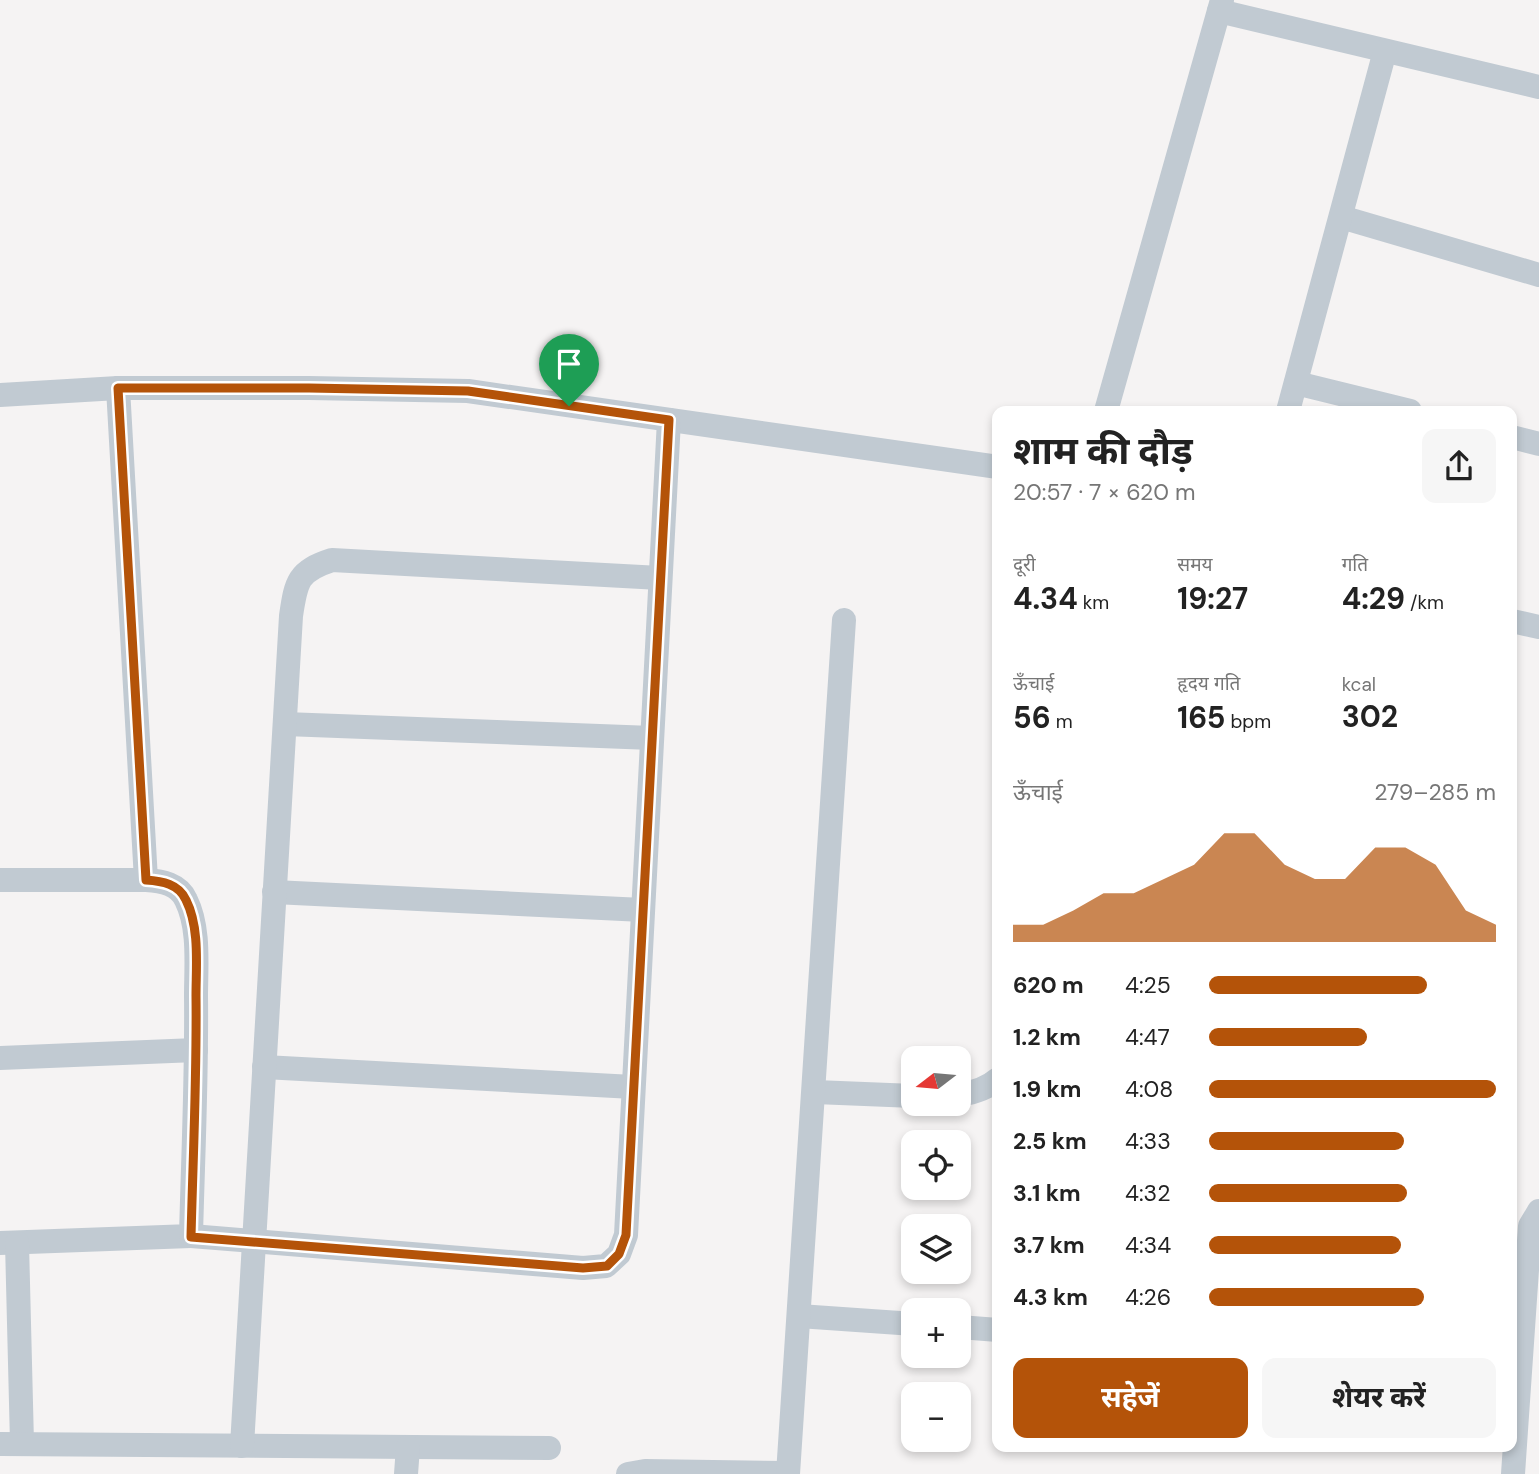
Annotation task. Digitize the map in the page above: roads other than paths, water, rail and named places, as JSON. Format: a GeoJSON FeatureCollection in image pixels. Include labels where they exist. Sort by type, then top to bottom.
{"type":"FeatureCollection","features":[{"type":"Feature","properties":{"kind":"street"},"geometry":{"type":"LineString","coordinates":[[1107,406],[1220,5],[1385,51],[1539,87]]}},
{"type":"Feature","properties":{"kind":"street"},"geometry":{"type":"LineString","coordinates":[[1289,406],[1385,51]]}},
{"type":"Feature","properties":{"kind":"street"},"geometry":{"type":"LineString","coordinates":[[1340,217],[1539,275]]}},
{"type":"Feature","properties":{"kind":"street"},"geometry":{"type":"LineString","coordinates":[[1296,383],[1390,406]]}},
{"type":"Feature","properties":{"kind":"street"},"geometry":{"type":"LineString","coordinates":[[118,388],[146,880]]}},
{"type":"Feature","properties":{"kind":"street"},"geometry":{"type":"LineString","coordinates":[[0,395],[118,388],[468,391],[992,466]]}},
{"type":"Feature","properties":{"kind":"street"},"geometry":{"type":"LineString","coordinates":[[548,1448],[11,1444],[8,1243],[191,1237],[583,1268],[607,1266],[619,1254],[626,1235],[669,420]]}},
{"type":"Feature","properties":{"kind":"street"},"geometry":{"type":"LineString","coordinates":[[1517,438],[1539,444]]}},
{"type":"Feature","properties":{"kind":"street"},"geometry":{"type":"LineString","coordinates":[[242,1446],[274,892],[295,587],[311,567],[332,560],[660,579]]}},
{"type":"Feature","properties":{"kind":"street"},"geometry":{"type":"LineString","coordinates":[[628,1474],[645,1471],[788,1474],[844,621]]}},
{"type":"Feature","properties":{"kind":"street"},"geometry":{"type":"LineString","coordinates":[[1517,622],[1539,627]]}},
{"type":"Feature","properties":{"kind":"street"},"geometry":{"type":"LineString","coordinates":[[285,724],[652,738]]}},
{"type":"Feature","properties":{"kind":"street"},"geometry":{"type":"LineString","coordinates":[[0,880],[161,881],[174,886],[186,899],[196,943],[191,1237]]}},
{"type":"Feature","properties":{"kind":"street"},"geometry":{"type":"LineString","coordinates":[[274,892],[643,910]]}},
{"type":"Feature","properties":{"kind":"street"},"geometry":{"type":"LineString","coordinates":[[0,1058],[196,1051]]}},
{"type":"Feature","properties":{"kind":"street"},"geometry":{"type":"LineString","coordinates":[[264,1067],[634,1087]]}},
{"type":"Feature","properties":{"kind":"street"},"geometry":{"type":"LineString","coordinates":[[971,1091],[992,1082]]}},
{"type":"Feature","properties":{"kind":"street"},"geometry":{"type":"LineString","coordinates":[[815,1092],[901,1095]]}},
{"type":"Feature","properties":{"kind":"street"},"geometry":{"type":"LineString","coordinates":[[971,1094],[992,1096]]}},
{"type":"Feature","properties":{"kind":"street"},"geometry":{"type":"LineString","coordinates":[[1517,1358],[1530,1226],[1539,1211]]}},
{"type":"Feature","properties":{"kind":"street"},"geometry":{"type":"LineString","coordinates":[[799,1316],[901,1323]]}},
{"type":"Feature","properties":{"kind":"street"},"geometry":{"type":"LineString","coordinates":[[971,1328],[992,1330]]}},
{"type":"Feature","properties":{"kind":"street"},"geometry":{"type":"LineString","coordinates":[[406,1474],[408,1447]]}},
{"type":"Feature","properties":{"kind":"street"},"geometry":{"type":"LineString","coordinates":[[1513,1474],[1514,1452]]}}]}
